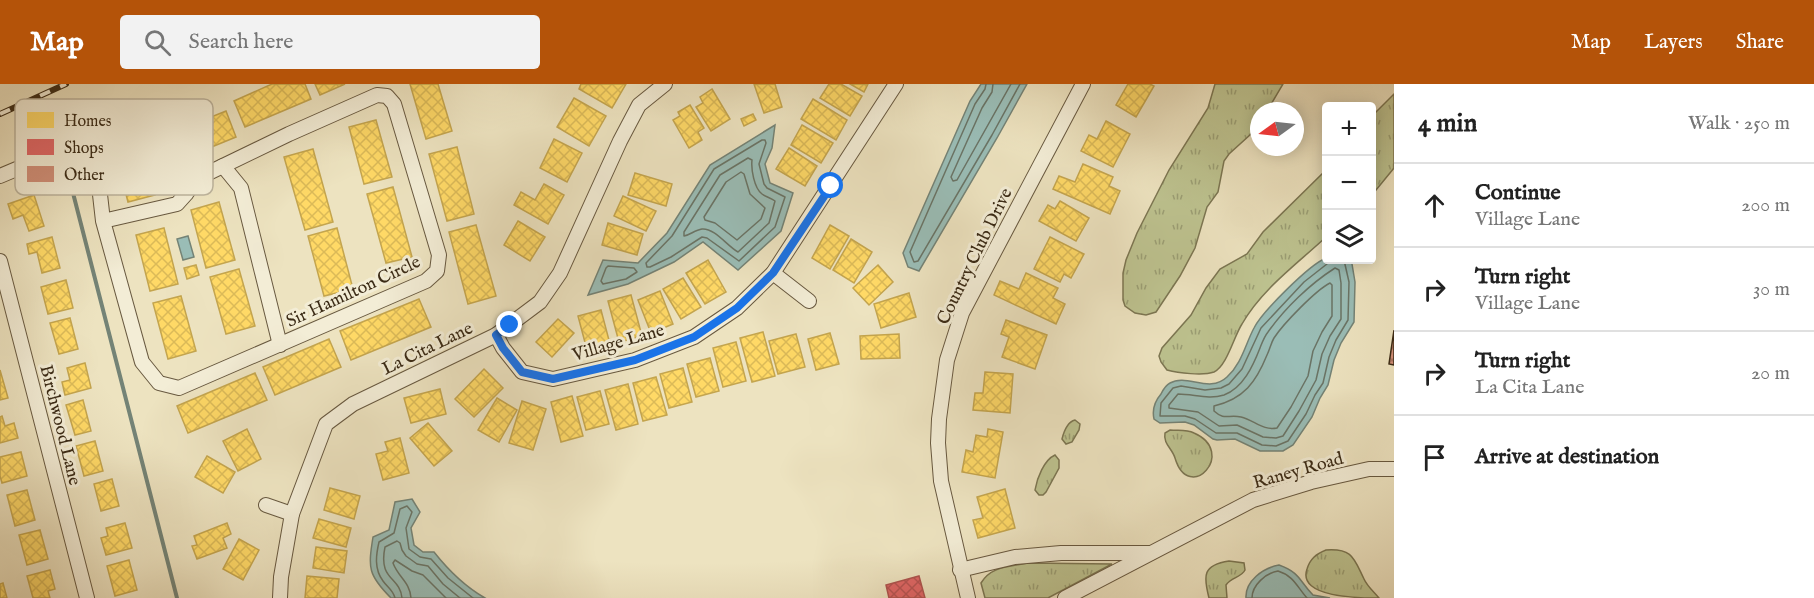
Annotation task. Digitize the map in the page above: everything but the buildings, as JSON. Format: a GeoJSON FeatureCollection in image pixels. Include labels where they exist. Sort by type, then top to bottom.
{"type":"FeatureCollection","features":[{"type":"Feature","properties":{"kind":"street","name":"La Cita Lane"},"geometry":{"type":"LineString","coordinates":[[280,598],[281,577],[292,514],[326,424],[353,404],[496,335],[540,302],[560,273],[620,141],[639,105],[665,84]]}},
{"type":"Feature","properties":{"kind":"street","name":"Village Lane"},"geometry":{"type":"LineString","coordinates":[[496,335],[522,372],[553,379],[635,360],[694,337],[737,308],[773,273],[896,84]]}},
{"type":"Feature","properties":{"kind":"street","name":"Country Club Drive"},"geometry":{"type":"LineString","coordinates":[[968,598],[941,480],[939,419],[947,360],[962,314],[1083,84]]}},
{"type":"Feature","properties":{"kind":"street","name":"Sir Hamilton Circle"},"geometry":{"type":"LineString","coordinates":[[101,195],[104,220],[142,363],[159,383],[179,388],[426,281],[437,272],[439,255],[393,104],[387,96],[377,95],[213,171]]}},
{"type":"Feature","properties":{"kind":"street","name":"Sir Hamilton Circle"},"geometry":{"type":"LineString","coordinates":[[223,166],[241,188],[280,345]]}},
{"type":"Feature","properties":{"kind":"street","name":"Sir Hamilton Circle"},"geometry":{"type":"LineString","coordinates":[[0,176],[15,170]]}},
{"type":"Feature","properties":{"kind":"street","name":"Sir Hamilton Circle"},"geometry":{"type":"LineString","coordinates":[[104,220],[177,204],[185,195]]}},
{"type":"Feature","properties":{"kind":"street","name":"Birchwood Lane"},"geometry":{"type":"LineString","coordinates":[[0,261],[87,598]]}},
{"type":"Feature","properties":{"kind":"street"},"geometry":{"type":"LineString","coordinates":[[773,273],[809,300]]}},
{"type":"Feature","properties":{"kind":"street","name":"Raney Road"},"geometry":{"type":"LineString","coordinates":[[1065,598],[1253,500],[1273,492],[1369,469],[1394,469]]}},
{"type":"Feature","properties":{"kind":"street"},"geometry":{"type":"LineString","coordinates":[[266,506],[292,514]]}},
{"type":"Feature","properties":{"kind":"street","name":"Raney Road"},"geometry":{"type":"LineString","coordinates":[[960,570],[1015,557],[1061,553],[1152,553]]}},
{"type":"Feature","properties":{"kind":"green space"},"geometry":{"type":"Polygon","coordinates":[[[1215,84],[1283,84],[1272,102],[1250,102],[1250,135],[1224,161],[1218,192],[1207,207],[1195,248],[1180,276],[1156,312],[1146,315],[1135,313],[1125,306],[1123,300],[1123,273],[1126,260],[1169,170],[1208,108],[1215,84]]]}},
{"type":"Feature","properties":{"kind":"green space"},"geometry":{"type":"Polygon","coordinates":[[[1394,94],[1394,168],[1376,190],[1376,156],[1376,112],[1394,94]]]}},
{"type":"Feature","properties":{"kind":"green space"},"geometry":{"type":"Polygon","coordinates":[[[1322,174],[1322,241],[1259,299],[1239,329],[1219,369],[1204,374],[1167,370],[1159,356],[1162,348],[1191,315],[1220,269],[1247,254],[1263,232],[1322,174]]]}},
{"type":"Feature","properties":{"kind":"green space"},"geometry":{"type":"Polygon","coordinates":[[[1075,420],[1080,424],[1079,430],[1072,442],[1066,444],[1062,439],[1064,433],[1068,425],[1075,420]]]}},
{"type":"Feature","properties":{"kind":"green space"},"geometry":{"type":"Polygon","coordinates":[[[1170,430],[1191,432],[1206,441],[1212,452],[1211,462],[1199,476],[1190,477],[1182,471],[1165,440],[1165,433],[1170,430]]]}},
{"type":"Feature","properties":{"kind":"green space"},"geometry":{"type":"Polygon","coordinates":[[[1055,455],[1059,460],[1059,468],[1046,492],[1039,495],[1035,490],[1039,475],[1044,465],[1055,455]]]}},
{"type":"Feature","properties":{"kind":"green space"},"geometry":{"type":"Polygon","coordinates":[[[1326,550],[1342,551],[1351,556],[1367,584],[1379,598],[1332,594],[1311,586],[1306,579],[1308,565],[1314,557],[1326,550]]]}},
{"type":"Feature","properties":{"kind":"green space"},"geometry":{"type":"Polygon","coordinates":[[[1229,561],[1244,563],[1245,570],[1226,585],[1227,598],[1209,598],[1206,583],[1207,572],[1214,565],[1229,561]]]}},
{"type":"Feature","properties":{"kind":"green space"},"geometry":{"type":"Polygon","coordinates":[[[1027,563],[1112,564],[1048,598],[985,598],[981,583],[985,577],[1001,568],[1027,563]]]}},
{"type":"Feature","properties":{"kind":"water"},"geometry":{"type":"Polygon","coordinates":[[[981,84],[1027,84],[919,271],[908,267],[903,253],[970,101],[981,84]]]}},
{"type":"Feature","properties":{"kind":"water"},"geometry":{"type":"Polygon","coordinates":[[[775,125],[772,148],[765,164],[770,183],[793,193],[781,231],[738,270],[703,242],[674,262],[628,284],[588,295],[603,260],[638,263],[667,233],[710,165],[775,125]]]}},
{"type":"Feature","properties":{"kind":"water"},"geometry":{"type":"Polygon","coordinates":[[[188,236],[194,257],[183,260],[177,239],[188,236]]]}},
{"type":"Feature","properties":{"kind":"water"},"geometry":{"type":"Polygon","coordinates":[[[1322,260],[1322,264],[1352,264],[1355,282],[1354,322],[1341,343],[1328,385],[1312,417],[1293,445],[1283,451],[1260,451],[1235,439],[1213,439],[1194,425],[1185,422],[1160,423],[1154,419],[1153,412],[1156,403],[1170,383],[1184,380],[1213,384],[1227,377],[1236,366],[1254,328],[1266,311],[1322,260]]]}},
{"type":"Feature","properties":{"kind":"water"},"geometry":{"type":"Polygon","coordinates":[[[412,499],[420,512],[411,528],[414,545],[423,552],[434,552],[457,578],[485,598],[391,598],[378,583],[370,564],[373,537],[389,530],[395,502],[412,499]]]}},
{"type":"Feature","properties":{"kind":"water"},"geometry":{"type":"Polygon","coordinates":[[[1279,565],[1296,574],[1313,595],[1330,598],[1246,598],[1248,586],[1256,576],[1279,565]]]}},
{"type":"Feature","properties":{"kind":"waterway"},"geometry":{"type":"LineString","coordinates":[[74,195],[177,598]]}},
{"type":"Feature","properties":{"kind":"railway"},"geometry":{"type":"LineString","coordinates":[[33,99],[66,84]]}},
{"type":"Feature","properties":{"kind":"railway"},"geometry":{"type":"LineString","coordinates":[[0,114],[15,107]]}},
{"type":"Feature","properties":{"kind":"route"},"geometry":{"type":"LineString","coordinates":[[510,325],[496,335],[522,372],[553,379],[635,360],[694,337],[737,308],[773,273],[831,186]]}}]}
